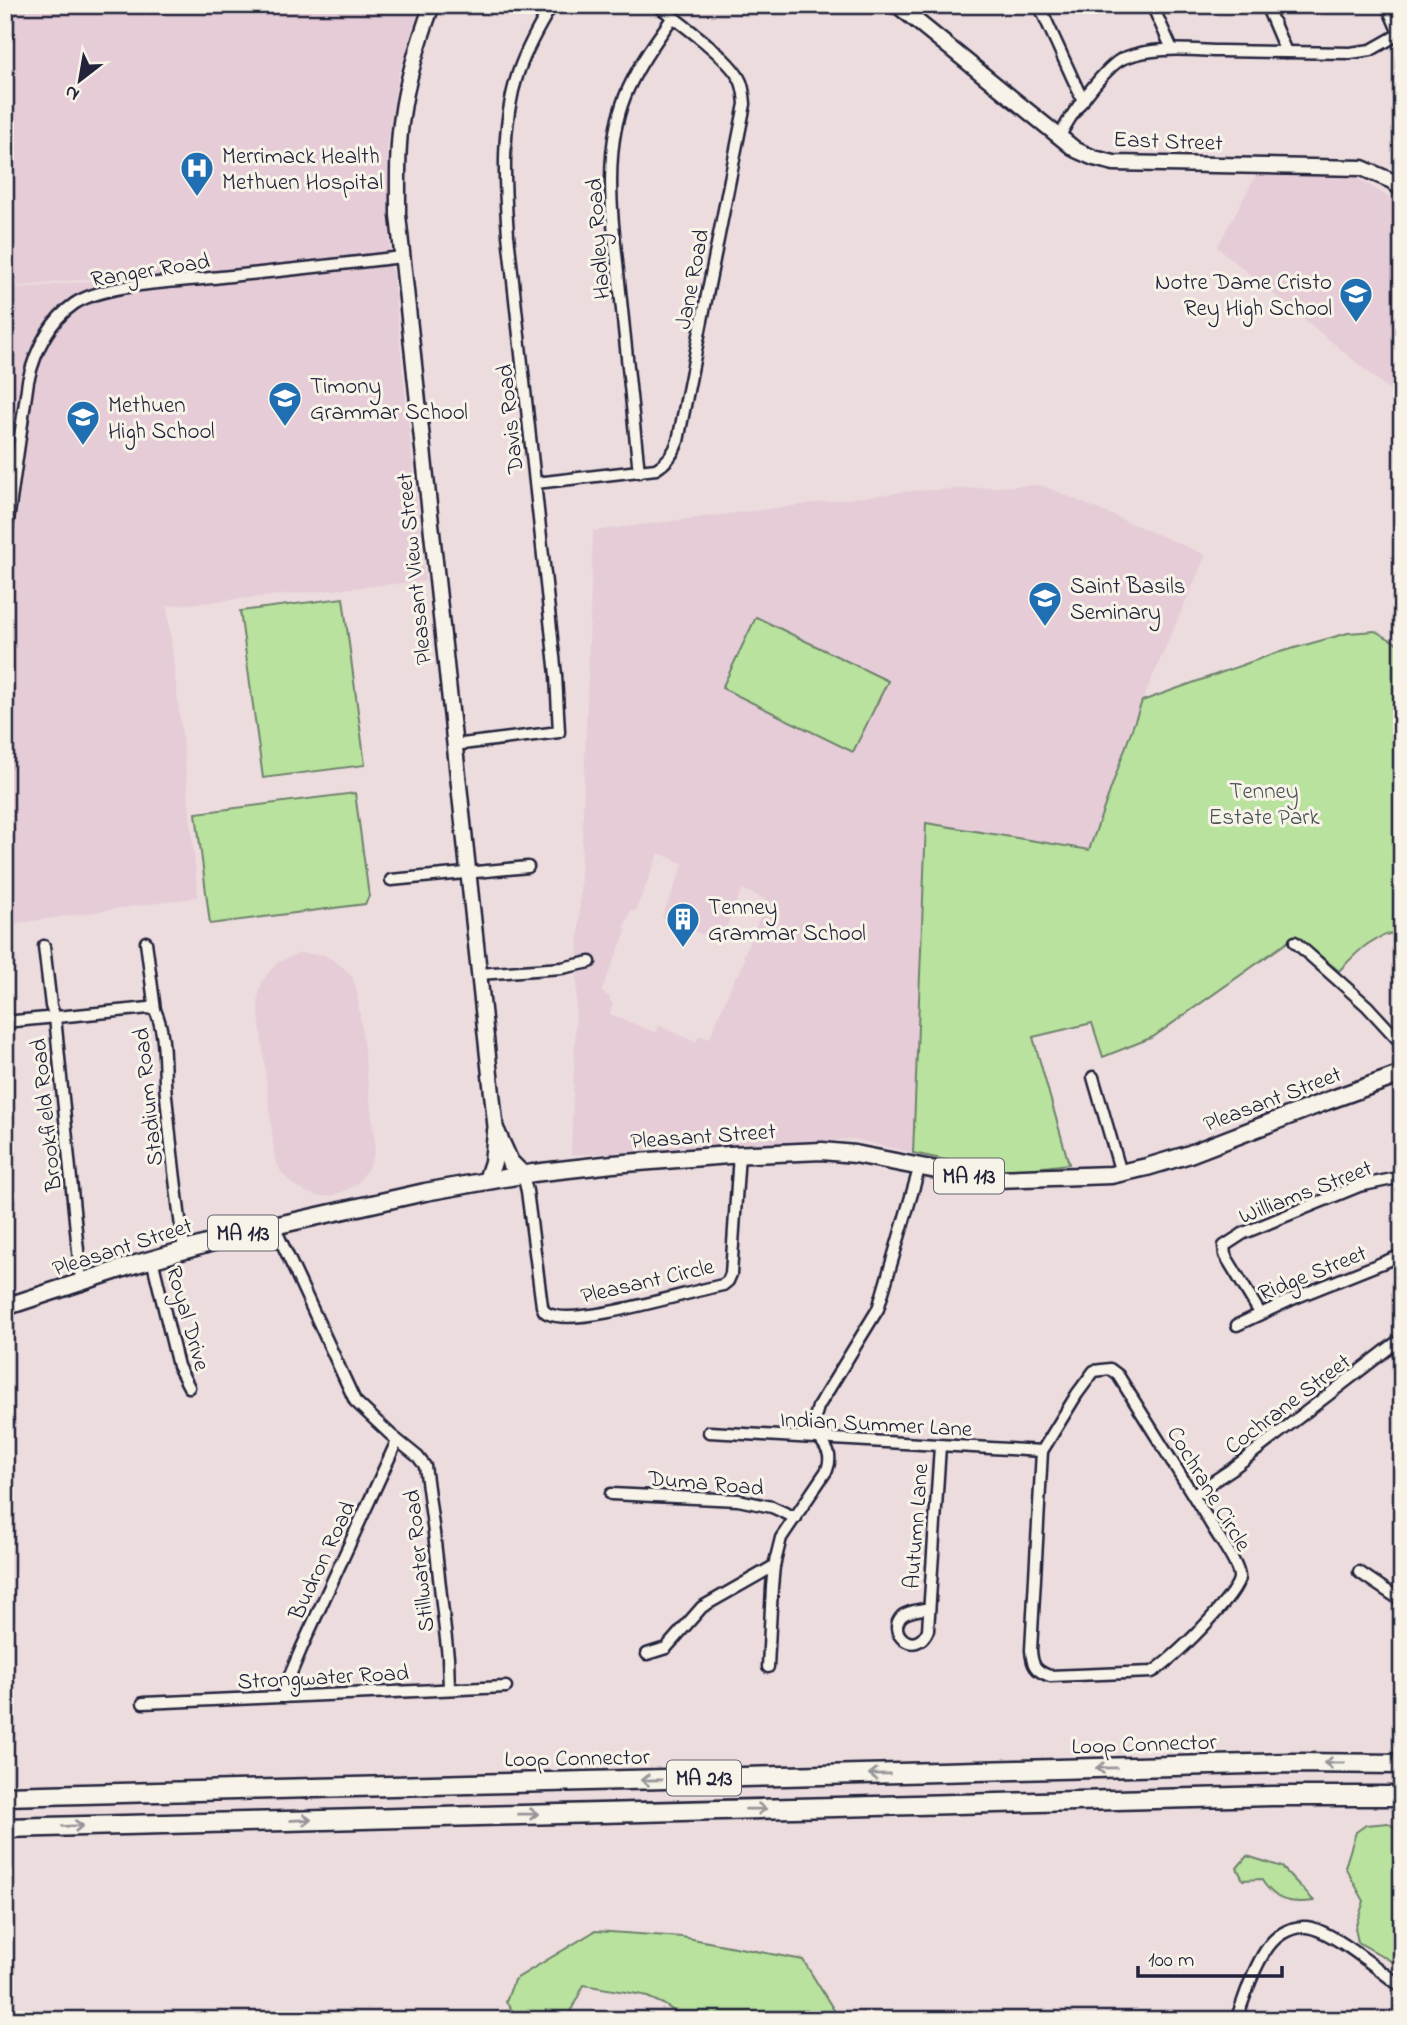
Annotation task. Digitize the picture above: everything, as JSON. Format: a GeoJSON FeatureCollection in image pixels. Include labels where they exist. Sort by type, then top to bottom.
{"type":"FeatureCollection","features":[{"type":"Feature","properties":{"kind":"highway","name":"Loop Connector"},"geometry":{"type":"LineString","coordinates":[[5,1796],[1293,1763],[1402,1764]]}},
{"type":"Feature","properties":{"kind":"highway","name":"MA 213"},"geometry":{"type":"LineString","coordinates":[[5,1828],[1272,1796],[1402,1796]]}},
{"type":"Feature","properties":{"kind":"main road","name":"Pleasant Street"},"geometry":{"type":"LineString","coordinates":[[5,1307],[184,1249],[274,1226],[487,1180],[613,1164],[739,1154],[822,1151],[855,1154],[972,1177],[996,1179],[1072,1178],[1121,1173],[1187,1154],[1402,1074]]}},
{"type":"Feature","properties":{"kind":"main road"},"geometry":{"type":"LineString","coordinates":[[496,1131],[510,1162],[523,1175]]}},
{"type":"Feature","properties":{"kind":"main road"},"geometry":{"type":"LineString","coordinates":[[487,1180],[493,1161],[496,1131]]}},
{"type":"Feature","properties":{"kind":"street","name":"Pleasant View Street"},"geometry":{"type":"LineString","coordinates":[[432,5],[411,70],[401,118],[398,194],[402,257],[496,1131]]}},
{"type":"Feature","properties":{"kind":"street","name":"Davis Road"},"geometry":{"type":"LineString","coordinates":[[454,745],[559,732],[556,675],[508,235],[505,159],[511,104],[518,73],[552,5]]}},
{"type":"Feature","properties":{"kind":"street","name":"Jane Road"},"geometry":{"type":"LineString","coordinates":[[536,483],[656,469],[664,464],[675,450],[678,441],[745,104],[738,75],[713,50],[657,5]]}},
{"type":"Feature","properties":{"kind":"street","name":"East Street"},"geometry":{"type":"LineString","coordinates":[[897,5],[1076,150],[1094,158],[1114,163],[1362,168],[1392,181],[1402,190]]}},
{"type":"Feature","properties":{"kind":"street"},"geometry":{"type":"LineString","coordinates":[[1039,5],[1083,101]]}},
{"type":"Feature","properties":{"kind":"street"},"geometry":{"type":"LineString","coordinates":[[1152,5],[1172,49]]}},
{"type":"Feature","properties":{"kind":"street"},"geometry":{"type":"LineString","coordinates":[[1266,5],[1286,52]]}},
{"type":"Feature","properties":{"kind":"street"},"geometry":{"type":"LineString","coordinates":[[1060,137],[1065,123],[1110,69],[1122,59],[1172,49],[1350,53],[1371,50],[1401,34],[1389,5]]}},
{"type":"Feature","properties":{"kind":"street","name":"Hadley Road"},"geometry":{"type":"LineString","coordinates":[[639,472],[613,224],[611,165],[621,108],[630,83],[647,53],[673,17]]}},
{"type":"Feature","properties":{"kind":"street","name":"Ranger Road"},"geometry":{"type":"LineString","coordinates":[[5,542],[27,381],[33,359],[48,331],[73,305],[90,295],[135,286],[402,257]]}},
{"type":"Feature","properties":{"kind":"street"},"geometry":{"type":"LineString","coordinates":[[391,880],[528,867]]}},
{"type":"Feature","properties":{"kind":"street","name":"Stadium Road"},"geometry":{"type":"LineString","coordinates":[[146,942],[162,1043],[184,1249]]}},
{"type":"Feature","properties":{"kind":"street"},"geometry":{"type":"LineString","coordinates":[[1295,942],[1367,1006],[1402,1044]]}},
{"type":"Feature","properties":{"kind":"street","name":"Brookfield Road"},"geometry":{"type":"LineString","coordinates":[[44,946],[51,1006],[55,1017],[81,1281]]}},
{"type":"Feature","properties":{"kind":"street"},"geometry":{"type":"LineString","coordinates":[[479,974],[562,968],[590,962]]}},
{"type":"Feature","properties":{"kind":"street"},"geometry":{"type":"LineString","coordinates":[[5,1022],[149,1008],[155,1010]]}},
{"type":"Feature","properties":{"kind":"street"},"geometry":{"type":"LineString","coordinates":[[1093,1077],[1121,1173]]}},
{"type":"Feature","properties":{"kind":"street","name":"Pleasant Circle"},"geometry":{"type":"LineString","coordinates":[[523,1175],[542,1306],[550,1315],[591,1316],[723,1285],[728,1281],[731,1274],[739,1154]]}},
{"type":"Feature","properties":{"kind":"street"},"geometry":{"type":"LineString","coordinates":[[768,1667],[774,1566],[781,1538],[831,1461],[829,1451],[814,1422],[818,1407],[878,1309],[920,1166]]}},
{"type":"Feature","properties":{"kind":"street","name":"Williams Street"},"geometry":{"type":"LineString","coordinates":[[1260,1313],[1225,1255],[1224,1246],[1244,1233],[1359,1186],[1402,1177]]}},
{"type":"Feature","properties":{"kind":"street","name":"Stillwater Road"},"geometry":{"type":"LineString","coordinates":[[274,1226],[355,1401],[425,1466],[449,1689]]}},
{"type":"Feature","properties":{"kind":"street","name":"Ridge Street"},"geometry":{"type":"LineString","coordinates":[[1237,1325],[1402,1255]]}},
{"type":"Feature","properties":{"kind":"street","name":"Royal Drive"},"geometry":{"type":"LineString","coordinates":[[152,1259],[178,1367],[188,1387]]}},
{"type":"Feature","properties":{"kind":"street","name":"Cochrane Street"},"geometry":{"type":"LineString","coordinates":[[1193,1495],[1232,1469],[1402,1338]]}},
{"type":"Feature","properties":{"kind":"street","name":"Cochrane Circle"},"geometry":{"type":"LineString","coordinates":[[1110,1369],[1118,1375],[1230,1556],[1239,1575],[1239,1581],[1232,1592],[1194,1636],[1152,1672],[1050,1676],[1035,1668],[1031,1650],[1042,1451],[1094,1371],[1110,1369]]}},
{"type":"Feature","properties":{"kind":"street","name":"Indian Summer Lane"},"geometry":{"type":"LineString","coordinates":[[709,1432],[1042,1451]]}},
{"type":"Feature","properties":{"kind":"street","name":"Budron Road"},"geometry":{"type":"LineString","coordinates":[[283,1697],[302,1647],[397,1441]]}},
{"type":"Feature","properties":{"kind":"street","name":"Autumn Lane"},"geometry":{"type":"LineString","coordinates":[[929,1608],[940,1446]]}},
{"type":"Feature","properties":{"kind":"street","name":"Duma Road"},"geometry":{"type":"LineString","coordinates":[[611,1494],[738,1500],[772,1507],[796,1518]]}},
{"type":"Feature","properties":{"kind":"street"},"geometry":{"type":"LineString","coordinates":[[647,1654],[666,1648],[702,1607],[774,1566]]}},
{"type":"Feature","properties":{"kind":"street"},"geometry":{"type":"LineString","coordinates":[[1359,1572],[1402,1601]]}},
{"type":"Feature","properties":{"kind":"street","name":"Strongwater Road"},"geometry":{"type":"LineString","coordinates":[[143,1703],[506,1687]]}},
{"type":"Feature","properties":{"kind":"street"},"geometry":{"type":"LineString","coordinates":[[1236,2020],[1265,1951],[1274,1939],[1294,1928],[1306,1927],[1330,1936],[1402,1987]]}},
{"type":"Feature","properties":{"kind":"shaded area"},"geometry":{"type":"Polygon","coordinates":[[[5,5],[421,5],[398,76],[387,147],[390,249],[425,581],[167,606],[198,897],[5,925],[5,290],[121,278],[5,288],[5,5]]]}},
{"type":"Feature","properties":{"kind":"shaded area","name":"Notre Dame Cristo Rey High School"},"geometry":{"type":"Polygon","coordinates":[[[1258,172],[1357,178],[1402,206],[1402,400],[1217,247],[1258,172]]]}},
{"type":"Feature","properties":{"kind":"shaded area"},"geometry":{"type":"Polygon","coordinates":[[[1041,485],[1206,555],[1142,701],[1090,855],[926,823],[913,1153],[854,1139],[571,1155],[593,531],[911,491],[1041,485]],[[659,853],[635,912],[631,910],[624,927],[627,929],[601,992],[610,997],[609,1001],[613,1003],[610,1014],[656,1033],[659,1026],[696,1042],[699,1035],[709,1039],[736,975],[739,975],[745,958],[743,957],[767,900],[742,889],[720,942],[662,917],[684,864],[659,853]]]}},
{"type":"Feature","properties":{"kind":"shaded area"},"geometry":{"type":"Polygon","coordinates":[[[299,953],[324,955],[333,960],[353,978],[357,991],[375,1142],[374,1154],[358,1183],[331,1196],[317,1196],[292,1184],[275,1159],[259,993],[262,981],[277,963],[299,953]]]}},
{"type":"Feature","properties":{"kind":"green space"},"geometry":{"type":"Polygon","coordinates":[[[343,598],[365,765],[263,778],[240,611],[343,598]]]}},
{"type":"Feature","properties":{"kind":"green space"},"geometry":{"type":"Polygon","coordinates":[[[756,617],[888,681],[853,752],[722,688],[756,617]]]}},
{"type":"Feature","properties":{"kind":"green space","name":"Tenney Estate Park"},"geometry":{"type":"Polygon","coordinates":[[[1375,631],[1402,646],[1402,932],[1375,940],[1359,951],[1339,971],[1296,936],[1153,1037],[1103,1057],[1092,1023],[1033,1037],[1069,1164],[1001,1172],[913,1153],[926,823],[1089,850],[1142,701],[1273,654],[1348,633],[1375,631]]]}},
{"type":"Feature","properties":{"kind":"green space"},"geometry":{"type":"Polygon","coordinates":[[[355,793],[369,896],[365,904],[210,924],[196,813],[355,793]]]}},
{"type":"Feature","properties":{"kind":"green space"},"geometry":{"type":"Polygon","coordinates":[[[1388,1823],[1402,1833],[1402,1960],[1393,1962],[1358,1942],[1355,1928],[1364,1901],[1345,1867],[1356,1832],[1366,1825],[1388,1823]]]}},
{"type":"Feature","properties":{"kind":"green space"},"geometry":{"type":"Polygon","coordinates":[[[1247,1856],[1282,1867],[1314,1901],[1289,1901],[1277,1896],[1261,1879],[1243,1880],[1237,1868],[1247,1856]]]}},
{"type":"Feature","properties":{"kind":"green space"},"geometry":{"type":"Polygon","coordinates":[[[595,1931],[682,1937],[803,1960],[840,2020],[688,2020],[643,1995],[584,1985],[567,2018],[518,2018],[506,2002],[514,1980],[595,1931]]]}},
{"type":"Feature","properties":{"kind":"place","name":"Merrimack Health Methuen Hospital"},"geometry":{"type":"Point","coordinates":[197,198]}},
{"type":"Feature","properties":{"kind":"place","name":"Notre Dame Cristo Rey High School"},"geometry":{"type":"Point","coordinates":[1356,324]}},
{"type":"Feature","properties":{"kind":"place","name":"Timony Grammar School"},"geometry":{"type":"Point","coordinates":[285,428]}},
{"type":"Feature","properties":{"kind":"place","name":"Methuen High School"},"geometry":{"type":"Point","coordinates":[83,447]}},
{"type":"Feature","properties":{"kind":"place","name":"Saint Basils Seminary"},"geometry":{"type":"Point","coordinates":[1045,628]}},
{"type":"Feature","properties":{"kind":"place","name":"Tenney Grammar School"},"geometry":{"type":"Point","coordinates":[683,949]}}]}
